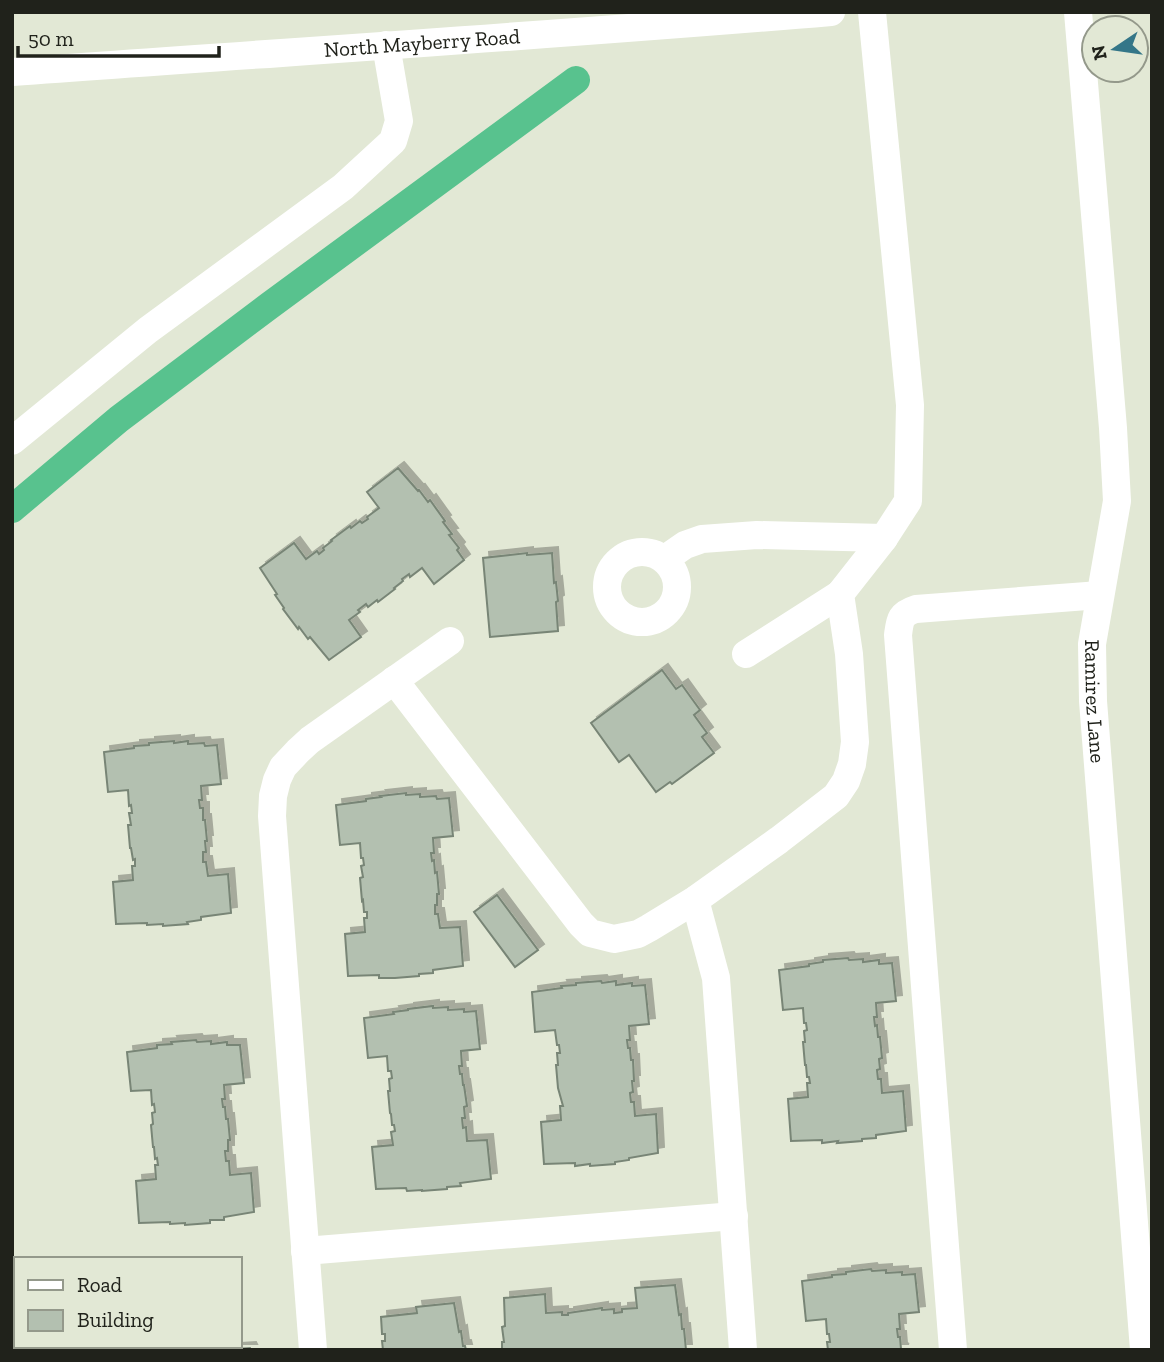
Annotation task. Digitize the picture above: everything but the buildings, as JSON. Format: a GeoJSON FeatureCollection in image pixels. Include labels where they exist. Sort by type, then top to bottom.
{"type":"FeatureCollection","features":[{"type":"Feature","properties":{"kind":"street","name":"North Mayberry Road"},"geometry":{"type":"LineString","coordinates":[[12,72],[587,32],[831,12]]}},
{"type":"Feature","properties":{"kind":"street"},"geometry":{"type":"LineString","coordinates":[[746,654],[840,594],[884,538],[908,501],[910,405],[872,12]]}},
{"type":"Feature","properties":{"kind":"street","name":"Ramirez Lane"},"geometry":{"type":"LineString","coordinates":[[1078,12],[1118,501],[1092,644],[1093,701],[1144,1350]]}},
{"type":"Feature","properties":{"kind":"street"},"geometry":{"type":"LineString","coordinates":[[12,441],[148,330],[343,187],[393,141],[399,121],[386,45]]}},
{"type":"Feature","properties":{"kind":"street"},"geometry":{"type":"LineString","coordinates":[[666,560],[685,545],[702,539],[758,535],[884,538]]}},
{"type":"Feature","properties":{"kind":"street"},"geometry":{"type":"LineString","coordinates":[[394,680],[581,924],[590,933],[614,939],[638,934],[695,900],[836,796],[846,781],[855,742],[849,654],[840,594]]}},
{"type":"Feature","properties":{"kind":"street"},"geometry":{"type":"LineString","coordinates":[[953,1350],[898,635],[900,619],[907,612],[916,609],[1100,595]]}},
{"type":"Feature","properties":{"kind":"street"},"geometry":{"type":"LineString","coordinates":[[313,1350],[272,796],[284,767],[310,740],[450,641]]}},
{"type":"Feature","properties":{"kind":"street"},"geometry":{"type":"LineString","coordinates":[[695,900],[716,978],[743,1350]]}},
{"type":"Feature","properties":{"kind":"street"},"geometry":{"type":"LineString","coordinates":[[305,1251],[734,1216]]}},
{"type":"Feature","properties":{"kind":"waterway"},"geometry":{"type":"LineString","coordinates":[[12,509],[119,419],[576,80]]}}]}
